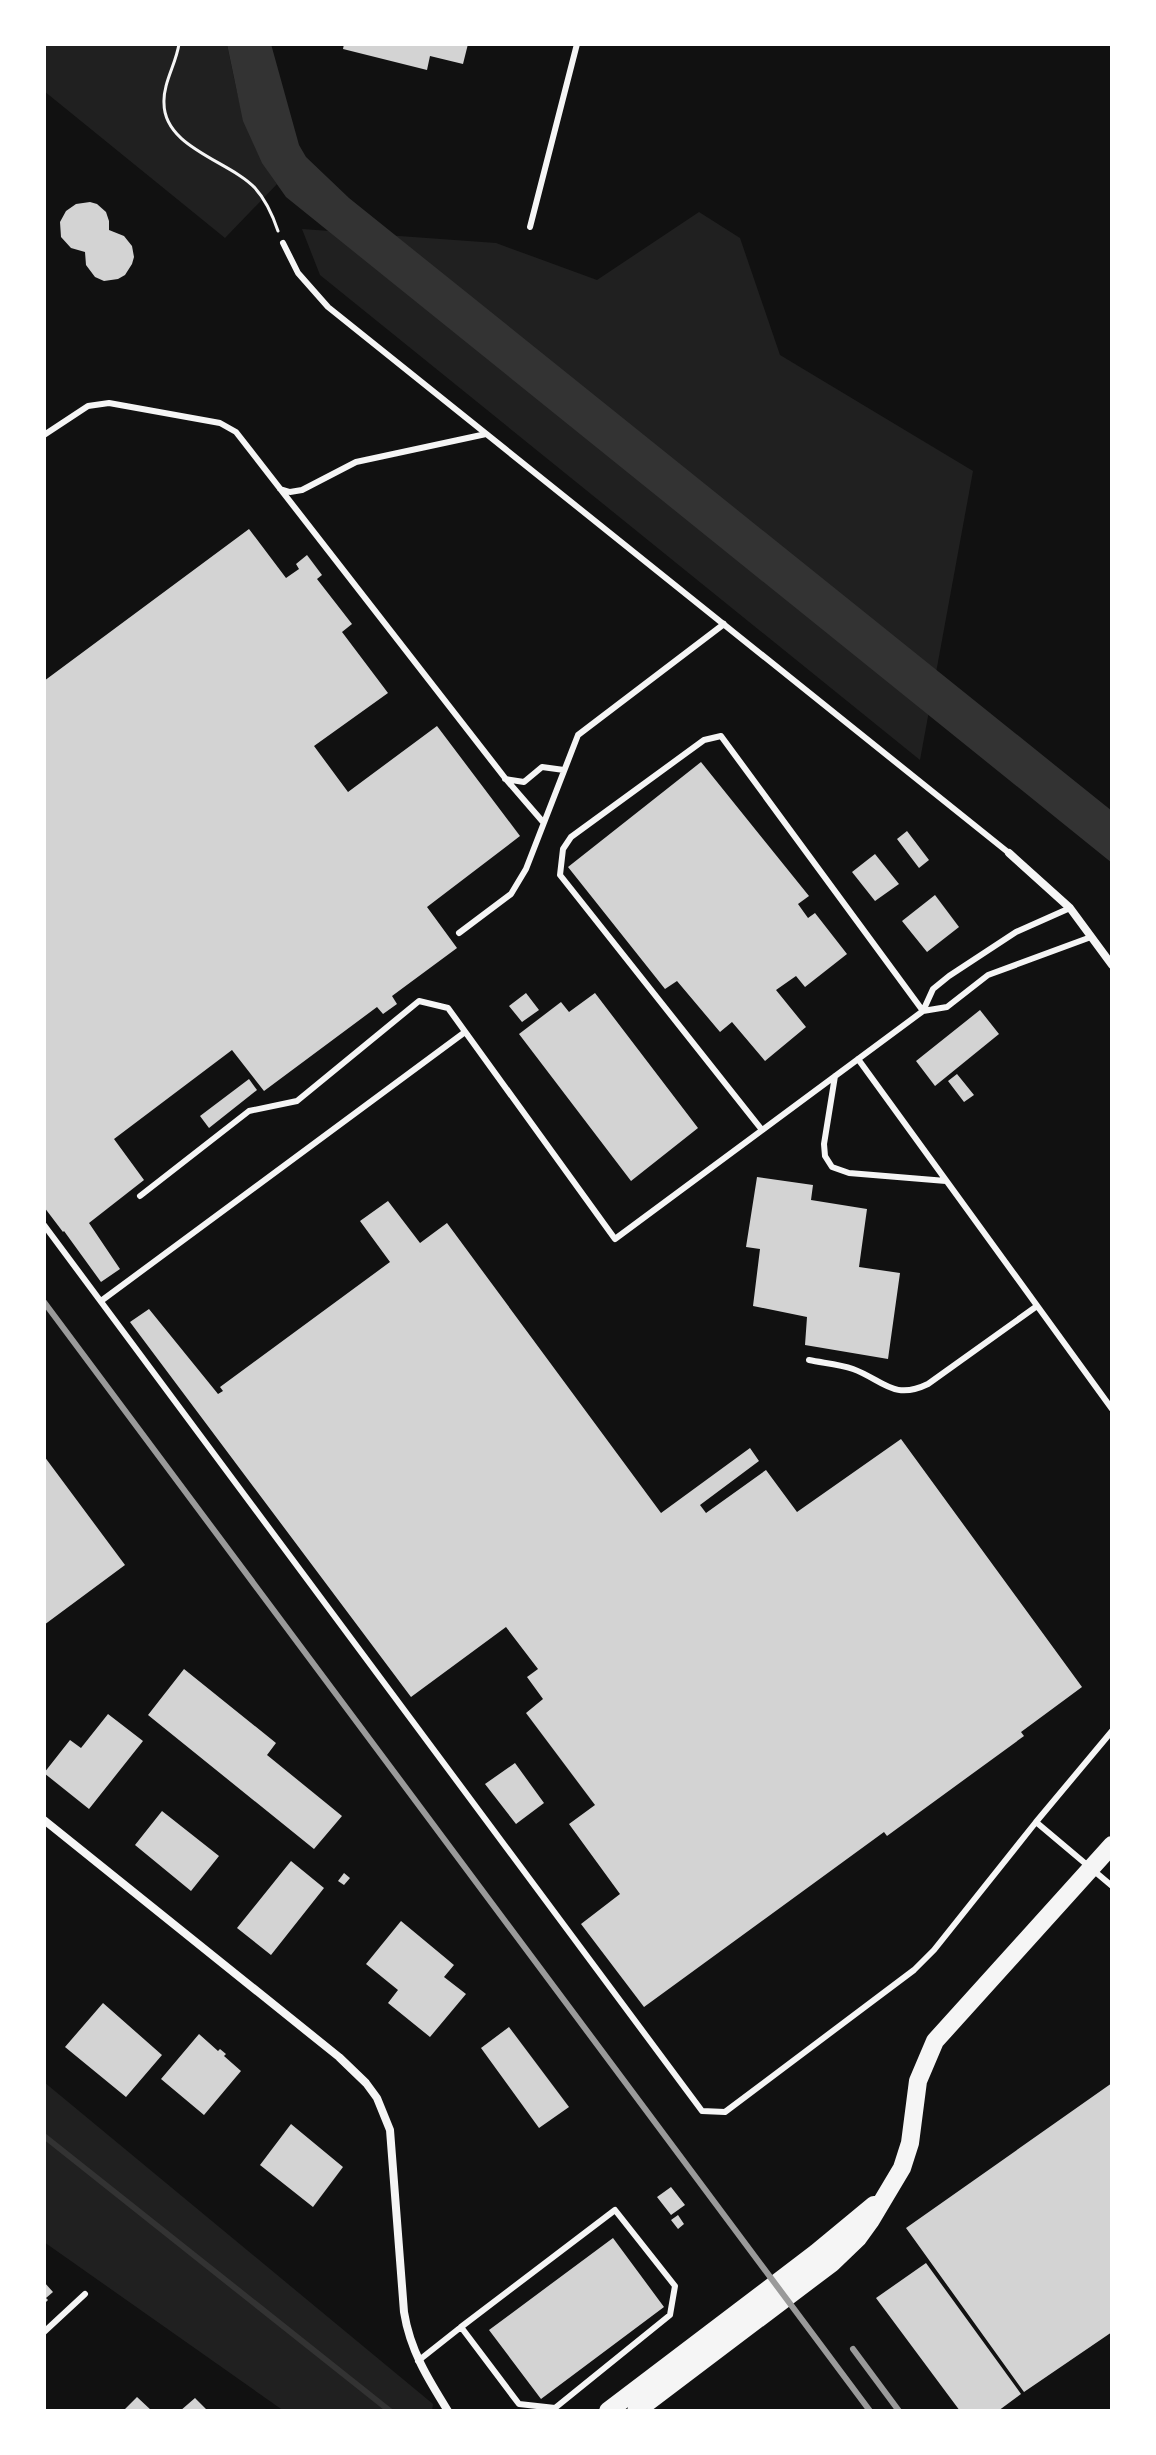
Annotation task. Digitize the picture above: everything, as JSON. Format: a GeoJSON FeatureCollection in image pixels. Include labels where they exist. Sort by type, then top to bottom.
{"type":"FeatureCollection","features":[{"type":"Feature","properties":{"kind":"main road"},"geometry":{"type":"LineString","coordinates":[[636,2411],[832,2263],[858,2238],[890,2189],[906,2156],[918,2081],[927,2055],[942,2031],[1112,1845]]}},
{"type":"Feature","properties":{"kind":"main road"},"geometry":{"type":"LineString","coordinates":[[608,2411],[816,2253],[890,2189]]}},
{"type":"Feature","properties":{"kind":"street"},"geometry":{"type":"LineString","coordinates":[[1009,853],[1070,908],[1112,965]]}},
{"type":"Feature","properties":{"kind":"street"},"geometry":{"type":"LineString","coordinates":[[44,1820],[339,2057],[377,2098],[385,2114],[394,2149],[404,2312],[409,2339],[446,2411]]}},
{"type":"Feature","properties":{"kind":"lane"},"geometry":{"type":"LineString","coordinates":[[530,227],[577,44]]}},
{"type":"Feature","properties":{"kind":"lane"},"geometry":{"type":"LineString","coordinates":[[283,243],[298,273],[318,297],[1009,853]]}},
{"type":"Feature","properties":{"kind":"lane"},"geometry":{"type":"LineString","coordinates":[[44,435],[79,410],[109,403],[229,427],[242,438],[505,778],[543,822]]}},
{"type":"Feature","properties":{"kind":"lane"},"geometry":{"type":"LineString","coordinates":[[280,489],[290,492],[302,490],[356,462],[487,434]]}},
{"type":"Feature","properties":{"kind":"lane"},"geometry":{"type":"LineString","coordinates":[[459,933],[511,894],[526,869],[578,735],[724,624]]}},
{"type":"Feature","properties":{"kind":"lane"},"geometry":{"type":"LineString","coordinates":[[762,1130],[560,875],[563,849],[571,837],[704,740],[721,736],[923,1011]]}},
{"type":"Feature","properties":{"kind":"lane"},"geometry":{"type":"LineString","coordinates":[[505,778],[524,782],[542,767],[564,770]]}},
{"type":"Feature","properties":{"kind":"lane"},"geometry":{"type":"LineString","coordinates":[[923,1011],[933,989],[949,976],[1016,932],[1070,908]]}},
{"type":"Feature","properties":{"kind":"lane"},"geometry":{"type":"LineString","coordinates":[[140,1196],[249,1111],[297,1101],[419,1001],[448,1008],[615,1239],[923,1011],[947,1007],[988,975],[1091,937]]}},
{"type":"Feature","properties":{"kind":"lane"},"geometry":{"type":"LineString","coordinates":[[101,1301],[465,1032]]}},
{"type":"Feature","properties":{"kind":"lane"},"geometry":{"type":"LineString","coordinates":[[858,1059],[1112,1409]]}},
{"type":"Feature","properties":{"kind":"lane"},"geometry":{"type":"LineString","coordinates":[[835,1076],[824,1144],[825,1156],[832,1167],[849,1173],[946,1181]]}},
{"type":"Feature","properties":{"kind":"lane"},"geometry":{"type":"LineString","coordinates":[[44,1225],[702,2111],[725,2112],[914,1970],[934,1950],[1112,1731]]}},
{"type":"Feature","properties":{"kind":"lane"},"geometry":{"type":"LineString","coordinates":[[809,1360],[856,1370],[894,1390],[912,1390],[928,1384],[1037,1306]]}},
{"type":"Feature","properties":{"kind":"lane"},"geometry":{"type":"LineString","coordinates":[[1036,1822],[1112,1886]]}},
{"type":"Feature","properties":{"kind":"lane"},"geometry":{"type":"LineString","coordinates":[[418,2361],[461,2327],[615,2210],[675,2286],[670,2315],[555,2408],[519,2404],[461,2327]]}},
{"type":"Feature","properties":{"kind":"lane"},"geometry":{"type":"LineString","coordinates":[[44,2332],[85,2294]]}},
{"type":"Feature","properties":{"kind":"path"},"geometry":{"type":"LineString","coordinates":[[179,44],[164,96],[167,119],[194,149],[236,173],[256,189],[275,220],[283,243]]}},
{"type":"Feature","properties":{"kind":"shaded area"},"geometry":{"type":"Polygon","coordinates":[[[44,44],[227,44],[250,134],[277,184],[225,238],[44,91],[44,44]]]}},
{"type":"Feature","properties":{"kind":"shaded area"},"geometry":{"type":"Polygon","coordinates":[[[227,44],[271,44],[299,145],[306,157],[349,198],[1112,811],[1112,863],[286,197],[262,163],[243,121],[227,44]]]}},
{"type":"Feature","properties":{"kind":"shaded area"},"geometry":{"type":"Polygon","coordinates":[[[699,212],[740,238],[780,355],[973,471],[920,760],[320,275],[302,229],[496,243],[597,280],[699,212]]]}},
{"type":"Feature","properties":{"kind":"shaded area"},"geometry":{"type":"Polygon","coordinates":[[[44,2082],[433,2404],[432,2411],[284,2411],[44,2242],[44,2082]]]}},
{"type":"Feature","properties":{"kind":"building"},"geometry":{"type":"Polygon","coordinates":[[[344,44],[468,44],[463,64],[430,56],[427,70],[343,49],[344,44]]]}},
{"type":"Feature","properties":{"kind":"building"},"geometry":{"type":"Polygon","coordinates":[[[90,202],[106,212],[109,230],[124,236],[132,246],[132,264],[118,279],[104,281],[95,277],[86,265],[85,252],[71,248],[61,237],[60,222],[66,211],[76,204],[90,202]]]}},
{"type":"Feature","properties":{"kind":"building"},"geometry":{"type":"Polygon","coordinates":[[[249,529],[286,578],[299,569],[296,564],[307,555],[322,575],[317,579],[352,624],[342,632],[388,693],[314,746],[348,792],[437,726],[520,836],[427,907],[457,948],[392,996],[397,1004],[383,1014],[377,1007],[264,1091],[232,1050],[114,1139],[144,1180],[89,1223],[120,1269],[101,1282],[44,1207],[44,681],[249,529]]]}},
{"type":"Feature","properties":{"kind":"building"},"geometry":{"type":"Polygon","coordinates":[[[701,762],[809,896],[798,904],[808,918],[815,913],[847,954],[805,987],[796,976],[776,990],[806,1027],[765,1061],[732,1022],[720,1032],[677,981],[665,989],[568,867],[701,762]]]}},
{"type":"Feature","properties":{"kind":"building"},"geometry":{"type":"Polygon","coordinates":[[[907,831],[929,860],[919,868],[897,839],[907,831]]]}},
{"type":"Feature","properties":{"kind":"building"},"geometry":{"type":"Polygon","coordinates":[[[875,854],[899,884],[875,901],[852,872],[875,854]]]}},
{"type":"Feature","properties":{"kind":"building"},"geometry":{"type":"Polygon","coordinates":[[[935,895],[959,927],[927,952],[902,921],[935,895]]]}},
{"type":"Feature","properties":{"kind":"building"},"geometry":{"type":"Polygon","coordinates":[[[526,993],[539,1010],[522,1022],[509,1006],[526,993]]]}},
{"type":"Feature","properties":{"kind":"building"},"geometry":{"type":"Polygon","coordinates":[[[595,993],[698,1128],[631,1181],[519,1034],[561,1002],[569,1012],[595,993]]]}},
{"type":"Feature","properties":{"kind":"building"},"geometry":{"type":"Polygon","coordinates":[[[980,1010],[999,1034],[935,1086],[916,1061],[980,1010]]]}},
{"type":"Feature","properties":{"kind":"building"},"geometry":{"type":"Polygon","coordinates":[[[957,1074],[974,1095],[964,1102],[948,1081],[957,1074]]]}},
{"type":"Feature","properties":{"kind":"building"},"geometry":{"type":"Polygon","coordinates":[[[249,1079],[257,1090],[209,1128],[200,1116],[249,1079]]]}},
{"type":"Feature","properties":{"kind":"building"},"geometry":{"type":"Polygon","coordinates":[[[757,1177],[813,1185],[811,1200],[867,1209],[859,1267],[900,1273],[888,1359],[805,1345],[807,1317],[753,1306],[760,1249],[746,1247],[757,1177]]]}},
{"type":"Feature","properties":{"kind":"building"},"geometry":{"type":"Polygon","coordinates":[[[388,1201],[420,1243],[447,1223],[661,1513],[750,1448],[759,1461],[700,1505],[706,1513],[766,1470],[797,1512],[901,1439],[1082,1687],[1021,1732],[1024,1736],[887,1836],[884,1832],[644,2007],[581,1924],[620,1894],[569,1824],[595,1805],[526,1713],[543,1699],[527,1677],[538,1669],[506,1627],[411,1697],[130,1322],[149,1309],[218,1394],[223,1391],[220,1387],[390,1262],[360,1221],[388,1201]]]}},
{"type":"Feature","properties":{"kind":"building"},"geometry":{"type":"Polygon","coordinates":[[[44,1456],[125,1565],[44,1625],[44,1456]]]}},
{"type":"Feature","properties":{"kind":"building"},"geometry":{"type":"Polygon","coordinates":[[[184,1669],[276,1743],[267,1755],[342,1816],[314,1849],[148,1715],[184,1669]]]}},
{"type":"Feature","properties":{"kind":"building"},"geometry":{"type":"Polygon","coordinates":[[[108,1714],[143,1741],[89,1809],[44,1773],[70,1740],[81,1748],[108,1714]]]}},
{"type":"Feature","properties":{"kind":"building"},"geometry":{"type":"Polygon","coordinates":[[[515,1763],[544,1803],[516,1824],[485,1784],[515,1763]]]}},
{"type":"Feature","properties":{"kind":"building"},"geometry":{"type":"Polygon","coordinates":[[[162,1811],[219,1856],[191,1891],[135,1845],[162,1811]]]}},
{"type":"Feature","properties":{"kind":"building"},"geometry":{"type":"Polygon","coordinates":[[[291,1861],[324,1888],[271,1955],[237,1928],[291,1861]]]}},
{"type":"Feature","properties":{"kind":"building"},"geometry":{"type":"Polygon","coordinates":[[[344,1873],[350,1878],[344,1885],[338,1881],[344,1873]]]}},
{"type":"Feature","properties":{"kind":"building"},"geometry":{"type":"Polygon","coordinates":[[[401,1921],[454,1965],[444,1977],[466,1994],[430,2037],[388,2003],[398,1990],[366,1964],[401,1921]]]}},
{"type":"Feature","properties":{"kind":"building"},"geometry":{"type":"Polygon","coordinates":[[[103,2003],[162,2055],[126,2097],[65,2047],[103,2003]]]}},
{"type":"Feature","properties":{"kind":"building"},"geometry":{"type":"Polygon","coordinates":[[[509,2027],[569,2107],[539,2128],[481,2048],[509,2027]]]}},
{"type":"Feature","properties":{"kind":"building"},"geometry":{"type":"Polygon","coordinates":[[[199,2034],[226,2054],[224,2056],[241,2071],[204,2115],[161,2079],[199,2034]]]}},
{"type":"Feature","properties":{"kind":"building"},"geometry":{"type":"Polygon","coordinates":[[[1112,2083],[1112,2332],[1024,2392],[906,2228],[1112,2083]]]}},
{"type":"Feature","properties":{"kind":"building"},"geometry":{"type":"Polygon","coordinates":[[[291,2124],[343,2167],[313,2207],[260,2165],[291,2124]]]}},
{"type":"Feature","properties":{"kind":"building"},"geometry":{"type":"Polygon","coordinates":[[[671,2187],[685,2205],[671,2215],[657,2197],[671,2187]]]}},
{"type":"Feature","properties":{"kind":"building"},"geometry":{"type":"Polygon","coordinates":[[[678,2215],[684,2224],[678,2229],[671,2220],[678,2215]]]}},
{"type":"Feature","properties":{"kind":"building"},"geometry":{"type":"Polygon","coordinates":[[[613,2238],[664,2307],[541,2399],[489,2330],[613,2238]]]}},
{"type":"Feature","properties":{"kind":"building"},"geometry":{"type":"Polygon","coordinates":[[[926,2263],[1021,2394],[998,2411],[960,2411],[876,2298],[926,2263]]]}},
{"type":"Feature","properties":{"kind":"building"},"geometry":{"type":"Polygon","coordinates":[[[44,2282],[53,2292],[44,2304],[44,2282]]]}},
{"type":"Feature","properties":{"kind":"building"},"geometry":{"type":"Polygon","coordinates":[[[137,2397],[152,2411],[123,2411],[137,2397]]]}},
{"type":"Feature","properties":{"kind":"building"},"geometry":{"type":"Polygon","coordinates":[[[195,2398],[208,2411],[180,2411],[195,2398]]]}},
{"type":"Feature","properties":{"kind":"waterway"},"geometry":{"type":"LineString","coordinates":[[44,2136],[390,2411]]}},
{"type":"Feature","properties":{"kind":"railway"},"geometry":{"type":"LineString","coordinates":[[44,1302],[870,2411]]}},
{"type":"Feature","properties":{"kind":"railway"},"geometry":{"type":"LineString","coordinates":[[853,2349],[899,2411]]}}]}
